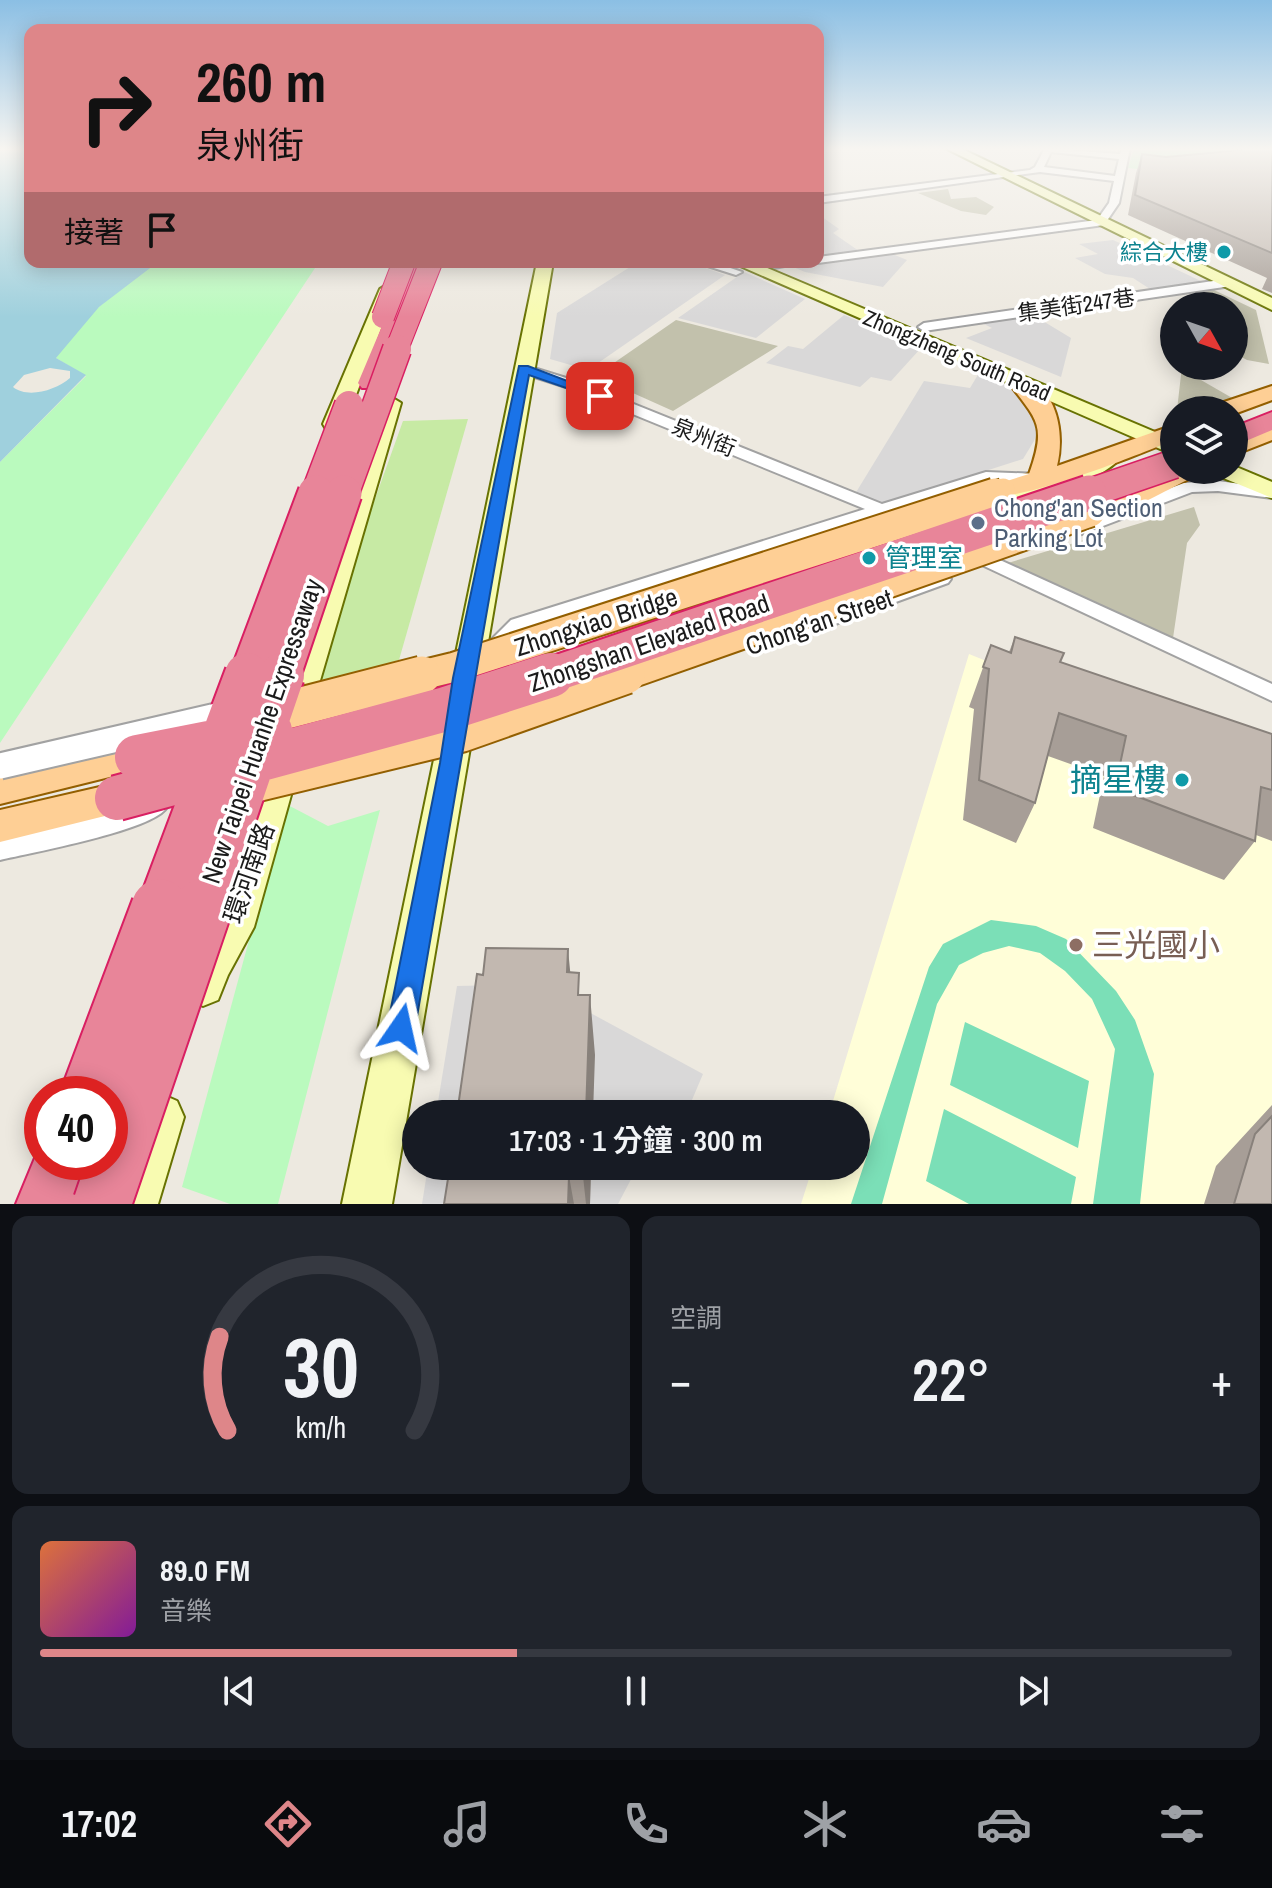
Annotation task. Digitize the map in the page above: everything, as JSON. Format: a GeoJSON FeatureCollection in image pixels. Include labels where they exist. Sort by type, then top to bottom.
{"type":"FeatureCollection","features":[{"type":"Feature","properties":{"kind":"highway","name":"New Taipei Huanhe Expressaway"},"geometry":{"type":"LineString","coordinates":[[94,1076],[400,268]]}},
{"type":"Feature","properties":{"kind":"highway"},"geometry":{"type":"LineString","coordinates":[[210,966],[197,932],[224,832],[223,751],[417,268]]}},
{"type":"Feature","properties":{"kind":"highway","name":"New Taipei Huanhe Expressaway"},"geometry":{"type":"LineString","coordinates":[[102,1204],[368,424],[429,268]]}},
{"type":"Feature","properties":{"kind":"highway"},"geometry":{"type":"LineString","coordinates":[[1248,412],[1272,403]]}},
{"type":"Feature","properties":{"kind":"highway"},"geometry":{"type":"LineString","coordinates":[[1248,431],[1272,420]]}},
{"type":"Feature","properties":{"kind":"highway","name":"Zhongshan Elevated Road"},"geometry":{"type":"LineString","coordinates":[[137,757],[355,713],[479,677],[1096,474],[1160,459]]}},
{"type":"Feature","properties":{"kind":"highway","name":"Zhongshan Elevated Road"},"geometry":{"type":"LineString","coordinates":[[117,798],[220,767],[426,716],[493,695],[1160,460]]}},
{"type":"Feature","properties":{"kind":"highway"},"geometry":{"type":"LineString","coordinates":[[47,1204],[56,1180]]}},
{"type":"Feature","properties":{"kind":"main road"},"geometry":{"type":"LineString","coordinates":[[1020,383],[1037,398],[1051,427],[1052,443],[1040,479]]}},
{"type":"Feature","properties":{"kind":"main road"},"geometry":{"type":"LineString","coordinates":[[1248,401],[1272,393]]}},
{"type":"Feature","properties":{"kind":"main road"},"geometry":{"type":"LineString","coordinates":[[1248,442],[1272,431]]}},
{"type":"Feature","properties":{"kind":"main road","name":"Chong'an Street"},"geometry":{"type":"LineString","coordinates":[[1040,479],[1109,458],[1160,456]]}},
{"type":"Feature","properties":{"kind":"main road"},"geometry":{"type":"LineString","coordinates":[[0,826],[117,798],[162,804],[462,733],[1128,498],[1160,469]]}},
{"type":"Feature","properties":{"kind":"main road","name":"Zhongxiao Bridge"},"geometry":{"type":"LineString","coordinates":[[0,789],[137,757],[239,722],[455,667],[1040,479]]}},
{"type":"Feature","properties":{"kind":"street"},"geometry":{"type":"LineString","coordinates":[[1062,204],[1272,305]]}},
{"type":"Feature","properties":{"kind":"street"},"geometry":{"type":"LineString","coordinates":[[824,259],[1100,223],[1113,204]]}},
{"type":"Feature","properties":{"kind":"street"},"geometry":{"type":"LineString","coordinates":[[94,1076],[174,867],[223,751],[239,664],[400,268]]}},
{"type":"Feature","properties":{"kind":"street","name":"環河南路"},"geometry":{"type":"LineString","coordinates":[[133,1204],[210,966],[234,927],[306,673],[436,268]]}},
{"type":"Feature","properties":{"kind":"street"},"geometry":{"type":"LineString","coordinates":[[367,1204],[463,678],[544,268]]}},
{"type":"Feature","properties":{"kind":"street","name":"Zhongzheng South Road"},"geometry":{"type":"LineString","coordinates":[[740,268],[1020,383],[1160,448]]}},
{"type":"Feature","properties":{"kind":"street","name":"Zhongzheng South Road"},"geometry":{"type":"LineString","coordinates":[[780,268],[924,327],[1160,447]]}},
{"type":"Feature","properties":{"kind":"street","name":"集美街247巷"},"geometry":{"type":"LineString","coordinates":[[924,327],[1227,283]]}},
{"type":"Feature","properties":{"kind":"street","name":"泉州街"},"geometry":{"type":"LineString","coordinates":[[524,369],[588,391],[882,510]]}},
{"type":"Feature","properties":{"kind":"street","name":"Chong'an Street"},"geometry":{"type":"LineString","coordinates":[[223,751],[290,738],[353,741],[458,713],[647,632],[1079,476],[1109,458]]}},
{"type":"Feature","properties":{"kind":"street","name":"Chong'an Street"},"geometry":{"type":"LineString","coordinates":[[290,738],[346,709],[647,632],[1076,497],[1160,461]]}},
{"type":"Feature","properties":{"kind":"street"},"geometry":{"type":"LineString","coordinates":[[1248,461],[1272,471]]}},
{"type":"Feature","properties":{"kind":"street","name":"Chong'an Street"},"geometry":{"type":"LineString","coordinates":[[458,713],[502,730],[877,603],[989,561],[1160,464]]}},
{"type":"Feature","properties":{"kind":"street","name":"Chong'an Street"},"geometry":{"type":"LineString","coordinates":[[463,678],[518,625],[986,477],[1040,479]]}},
{"type":"Feature","properties":{"kind":"street"},"geometry":{"type":"LineString","coordinates":[[1248,481],[1272,492]]}},
{"type":"Feature","properties":{"kind":"street","name":"Chong'an Street"},"geometry":{"type":"LineString","coordinates":[[1215,484],[1272,492]]}},
{"type":"Feature","properties":{"kind":"street"},"geometry":{"type":"LineString","coordinates":[[0,766],[390,674],[458,656],[760,559],[808,554]]}},
{"type":"Feature","properties":{"kind":"street"},"geometry":{"type":"LineString","coordinates":[[989,561],[1272,693]]}},
{"type":"Feature","properties":{"kind":"street"},"geometry":{"type":"LineString","coordinates":[[620,594],[676,671]]}},
{"type":"Feature","properties":{"kind":"street"},"geometry":{"type":"LineString","coordinates":[[0,849],[126,819],[162,804]]}},
{"type":"Feature","properties":{"kind":"shaded area"},"geometry":{"type":"Polygon","coordinates":[[[945,204],[989,204],[994,207],[986,215],[961,211],[945,204]]]}},
{"type":"Feature","properties":{"kind":"shaded area"},"geometry":{"type":"Polygon","coordinates":[[[824,218],[839,229],[833,233],[859,251],[824,255],[824,218]]]}},
{"type":"Feature","properties":{"kind":"shaded area"},"geometry":{"type":"Polygon","coordinates":[[[1113,240],[1203,282],[1150,289],[1133,278],[1105,274],[1075,258],[1098,254],[1079,244],[1113,240]]]}},
{"type":"Feature","properties":{"kind":"shaded area"},"geometry":{"type":"Polygon","coordinates":[[[890,253],[907,260],[883,287],[796,268],[824,268],[824,262],[890,253]]]}},
{"type":"Feature","properties":{"kind":"shaded area"},"geometry":{"type":"Polygon","coordinates":[[[628,268],[706,268],[725,275],[588,370],[550,359],[557,313],[628,268]]]}},
{"type":"Feature","properties":{"kind":"shaded area"},"geometry":{"type":"Polygon","coordinates":[[[744,272],[805,299],[756,338],[678,318],[744,272]]]}},
{"type":"Feature","properties":{"kind":"shaded area"},"geometry":{"type":"Polygon","coordinates":[[[1248,306],[1256,310],[1269,364],[1248,360],[1248,306]]]}},
{"type":"Feature","properties":{"kind":"shaded area"},"geometry":{"type":"Polygon","coordinates":[[[844,315],[921,348],[891,381],[871,377],[860,387],[766,363],[788,346],[803,349],[844,315]]]}},
{"type":"Feature","properties":{"kind":"shaded area"},"geometry":{"type":"Polygon","coordinates":[[[1033,315],[1071,338],[1061,377],[966,338],[992,328],[980,322],[1033,315]]]}},
{"type":"Feature","properties":{"kind":"shaded area"},"geometry":{"type":"Polygon","coordinates":[[[676,320],[778,346],[673,411],[595,376],[676,320]]]}},
{"type":"Feature","properties":{"kind":"shaded area"},"geometry":{"type":"Polygon","coordinates":[[[979,373],[1027,395],[1039,426],[1023,459],[880,505],[855,494],[924,381],[970,388],[979,373]]]}},
{"type":"Feature","properties":{"kind":"shaded area"},"geometry":{"type":"Polygon","coordinates":[[[1180,380],[1201,380],[1229,396],[1179,396],[1180,380]]]}},
{"type":"Feature","properties":{"kind":"shaded area"},"geometry":{"type":"Polygon","coordinates":[[[1194,507],[1200,525],[1187,543],[1173,638],[1008,563],[1194,507]]]}},
{"type":"Feature","properties":{"kind":"shaded area","name":"三光國小"},"geometry":{"type":"Polygon","coordinates":[[[969,654],[1272,776],[1272,1204],[801,1204],[809,1180],[870,1180],[870,1100],[833,1100],[969,654]]]}},
{"type":"Feature","properties":{"kind":"shaded area"},"geometry":{"type":"Polygon","coordinates":[[[537,984],[703,1074],[692,1100],[438,1100],[457,986],[537,984]]]}},
{"type":"Feature","properties":{"kind":"shaded area"},"geometry":{"type":"Polygon","coordinates":[[[426,1180],[631,1180],[618,1204],[422,1204],[426,1180]]]}},
{"type":"Feature","properties":{"kind":"green space"},"geometry":{"type":"Polygon","coordinates":[[[144,268],[315,268],[0,743],[0,462],[86,376],[56,358],[71,331],[144,268]]]}},
{"type":"Feature","properties":{"kind":"green space"},"geometry":{"type":"Polygon","coordinates":[[[468,419],[399,660],[307,688],[403,421],[468,419]]]}},
{"type":"Feature","properties":{"kind":"green space"},"geometry":{"type":"Polygon","coordinates":[[[286,804],[328,826],[380,810],[278,1204],[230,1204],[182,1187],[286,804]]]}},
{"type":"Feature","properties":{"kind":"green space"},"geometry":{"type":"Polygon","coordinates":[[[991,920],[1036,926],[1066,939],[1116,991],[1135,1020],[1154,1074],[1140,1204],[1093,1204],[1115,1049],[1092,999],[1065,971],[1040,953],[1009,946],[983,953],[959,965],[937,1004],[882,1204],[851,1204],[859,1180],[870,1180],[870,1146],[929,967],[943,944],[991,920]]]}},
{"type":"Feature","properties":{"kind":"green space"},"geometry":{"type":"Polygon","coordinates":[[[965,1022],[1089,1081],[1078,1148],[950,1085],[965,1022]]]}},
{"type":"Feature","properties":{"kind":"green space"},"geometry":{"type":"Polygon","coordinates":[[[944,1109],[1076,1177],[1071,1204],[969,1204],[926,1181],[944,1109]]]}},
{"type":"Feature","properties":{"kind":"water"},"geometry":{"type":"Polygon","coordinates":[[[0,204],[24,204],[24,268],[150,268],[99,307],[56,358],[86,375],[0,462],[0,204]],[[50,368],[24,375],[13,387],[34,393],[50,389],[70,378],[70,371],[50,368]]]}},
{"type":"Feature","properties":{"kind":"building"},"geometry":{"type":"Polygon","coordinates":[[[1157,204],[1272,204],[1272,253],[1157,204]]]}},
{"type":"Feature","properties":{"kind":"building"},"geometry":{"type":"Polygon","coordinates":[[[1015,637],[1064,653],[1060,662],[1272,734],[1272,790],[1261,787],[1255,841],[1115,788],[1126,736],[1059,713],[1035,803],[979,780],[989,669],[983,667],[991,645],[1011,653],[1015,637]]]}},
{"type":"Feature","properties":{"kind":"building"},"geometry":{"type":"Polygon","coordinates":[[[486,948],[568,949],[567,972],[579,973],[578,995],[590,995],[586,1100],[459,1100],[477,974],[483,975],[486,948]]]}},
{"type":"Feature","properties":{"kind":"building"},"geometry":{"type":"Polygon","coordinates":[[[1272,1116],[1272,1204],[1234,1204],[1255,1134],[1272,1116]]]}},
{"type":"Feature","properties":{"kind":"building"},"geometry":{"type":"Polygon","coordinates":[[[448,1180],[569,1180],[568,1204],[444,1204],[448,1180]]]}},
{"type":"Feature","properties":{"kind":"place","name":"綜合大樓"},"geometry":{"type":"Point","coordinates":[1224,252]}},
{"type":"Feature","properties":{"kind":"place","name":"Chong'an Section Parking Lot"},"geometry":{"type":"Point","coordinates":[978,523]}},
{"type":"Feature","properties":{"kind":"place","name":"管理室"},"geometry":{"type":"Point","coordinates":[869,558]}},
{"type":"Feature","properties":{"kind":"place","name":"摘星樓"},"geometry":{"type":"Point","coordinates":[1182,780]}},
{"type":"Feature","properties":{"kind":"place","name":"三光國小"},"geometry":{"type":"Point","coordinates":[1076,945]}},
{"type":"Feature","properties":{"kind":"route"},"geometry":{"type":"LineString","coordinates":[[401,1028],[451,763],[463,678],[524,369],[600,396]]}}]}
